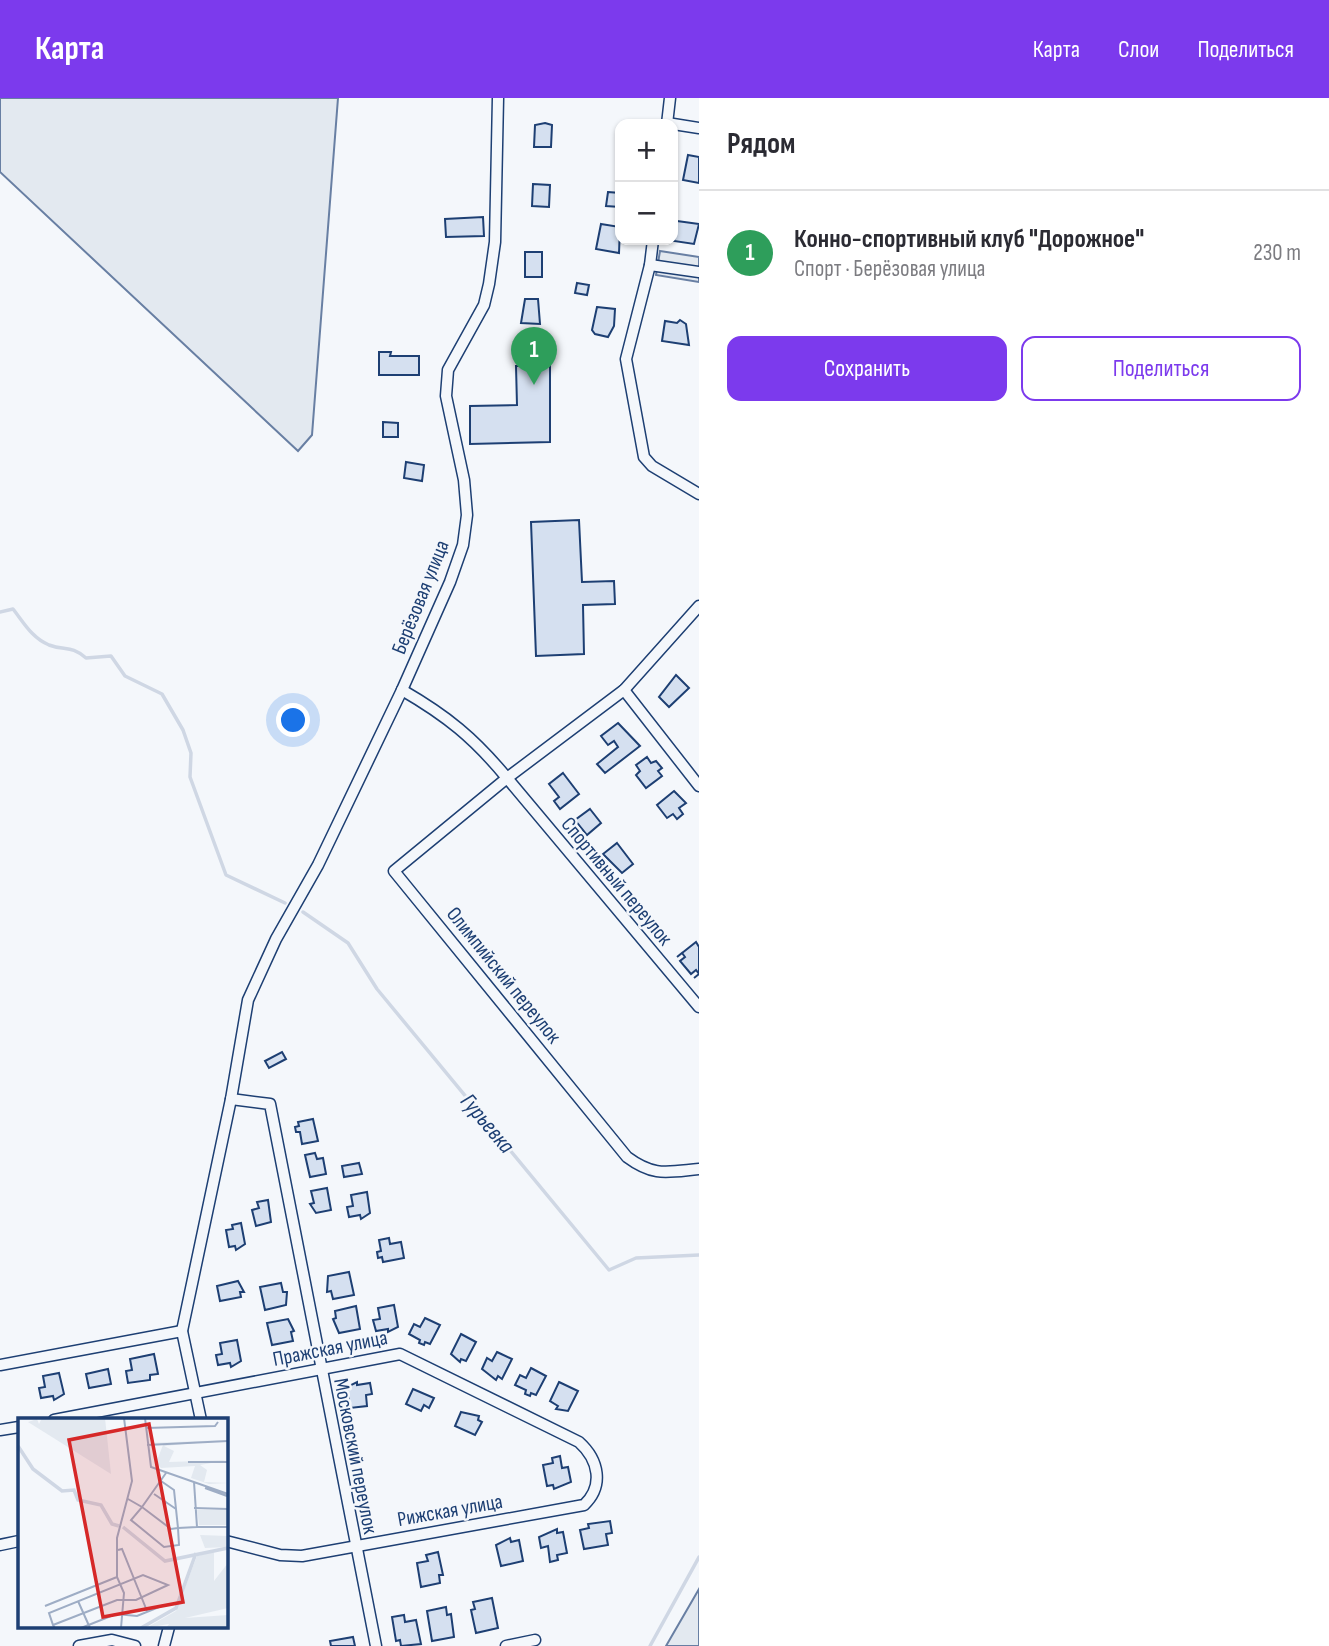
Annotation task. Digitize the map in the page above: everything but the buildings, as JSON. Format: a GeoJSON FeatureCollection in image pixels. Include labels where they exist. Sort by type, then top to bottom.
{"type":"FeatureCollection","features":[{"type":"Feature","properties":{"kind":"street","name":"Берёзовая улица"},"geometry":{"type":"LineString","coordinates":[[182,1331],[231,1099],[248,1000],[276,939],[318,865],[402,690],[450,582],[463,545],[467,515],[464,480],[446,396],[448,370],[484,305],[489,284],[495,242],[498,98]]}},
{"type":"Feature","properties":{"kind":"street"},"geometry":{"type":"LineString","coordinates":[[668,119],[670,98]]}},
{"type":"Feature","properties":{"kind":"street"},"geometry":{"type":"LineString","coordinates":[[678,125],[699,128]]}},
{"type":"Feature","properties":{"kind":"street"},"geometry":{"type":"LineString","coordinates":[[652,245],[650,265],[626,359],[644,457],[652,466],[699,494]]}},
{"type":"Feature","properties":{"kind":"street"},"geometry":{"type":"LineString","coordinates":[[650,265],[699,272]]}},
{"type":"Feature","properties":{"kind":"street"},"geometry":{"type":"LineString","coordinates":[[507,778],[625,690],[699,606]]}},
{"type":"Feature","properties":{"kind":"street","name":"Спортивный переулок"},"geometry":{"type":"LineString","coordinates":[[402,690],[444,714],[466,732],[699,1007]]}},
{"type":"Feature","properties":{"kind":"street"},"geometry":{"type":"LineString","coordinates":[[625,690],[699,786]]}},
{"type":"Feature","properties":{"kind":"street","name":"Олимпийский переулок"},"geometry":{"type":"LineString","coordinates":[[507,778],[394,871],[627,1157],[643,1169],[659,1173],[699,1169]]}},
{"type":"Feature","properties":{"kind":"street","name":"Московский переулок"},"geometry":{"type":"LineString","coordinates":[[231,1099],[270,1104],[354,1547],[376,1646]]}},
{"type":"Feature","properties":{"kind":"street"},"geometry":{"type":"LineString","coordinates":[[0,1365],[182,1331],[201,1418]]}},
{"type":"Feature","properties":{"kind":"street","name":"Пражская улица"},"geometry":{"type":"LineString","coordinates":[[65,1418],[400,1354],[579,1442],[590,1452],[594,1463],[599,1483],[594,1495]]}},
{"type":"Feature","properties":{"kind":"street"},"geometry":{"type":"LineString","coordinates":[[0,1430],[18,1427]]}},
{"type":"Feature","properties":{"kind":"street","name":"Рижская улица"},"geometry":{"type":"LineString","coordinates":[[228,1542],[280,1555],[302,1556],[584,1505],[594,1495]]}},
{"type":"Feature","properties":{"kind":"street"},"geometry":{"type":"LineString","coordinates":[[0,1545],[18,1541]]}},
{"type":"Feature","properties":{"kind":"street"},"geometry":{"type":"LineString","coordinates":[[164,1646],[169,1628]]}},
{"type":"Feature","properties":{"kind":"street"},"geometry":{"type":"LineString","coordinates":[[79,1646],[112,1640],[135,1646]]}},
{"type":"Feature","properties":{"kind":"street"},"geometry":{"type":"LineString","coordinates":[[506,1646],[535,1640]]}},
{"type":"Feature","properties":{"kind":"shaded area"},"geometry":{"type":"Polygon","coordinates":[[[0,98],[338,98],[312,435],[298,451],[0,172],[0,98]]]}},
{"type":"Feature","properties":{"kind":"shaded area"},"geometry":{"type":"Polygon","coordinates":[[[660,251],[699,257],[699,282],[656,275],[660,251]]]}},
{"type":"Feature","properties":{"kind":"shaded area"},"geometry":{"type":"Polygon","coordinates":[[[699,1589],[699,1646],[666,1646],[699,1589]]]}},
{"type":"Feature","properties":{"kind":"waterway","name":"Гурьевка"},"geometry":{"type":"LineString","coordinates":[[0,612],[13,609],[33,634],[49,645],[72,650],[86,658],[111,656],[125,676],[162,694],[183,730],[191,753],[190,777],[226,875],[285,903]]}},
{"type":"Feature","properties":{"kind":"waterway","name":"Гурьевка"},"geometry":{"type":"LineString","coordinates":[[303,912],[348,943],[377,989],[609,1270],[636,1258],[699,1255]]}},
{"type":"Feature","properties":{"kind":"waterway"},"geometry":{"type":"LineString","coordinates":[[650,1646],[699,1557]]}},
{"type":"Feature","properties":{"kind":"place","name":"Конно-спортивный клуб \"Дорожное\""},"geometry":{"type":"Point","coordinates":[534,385]}}]}
